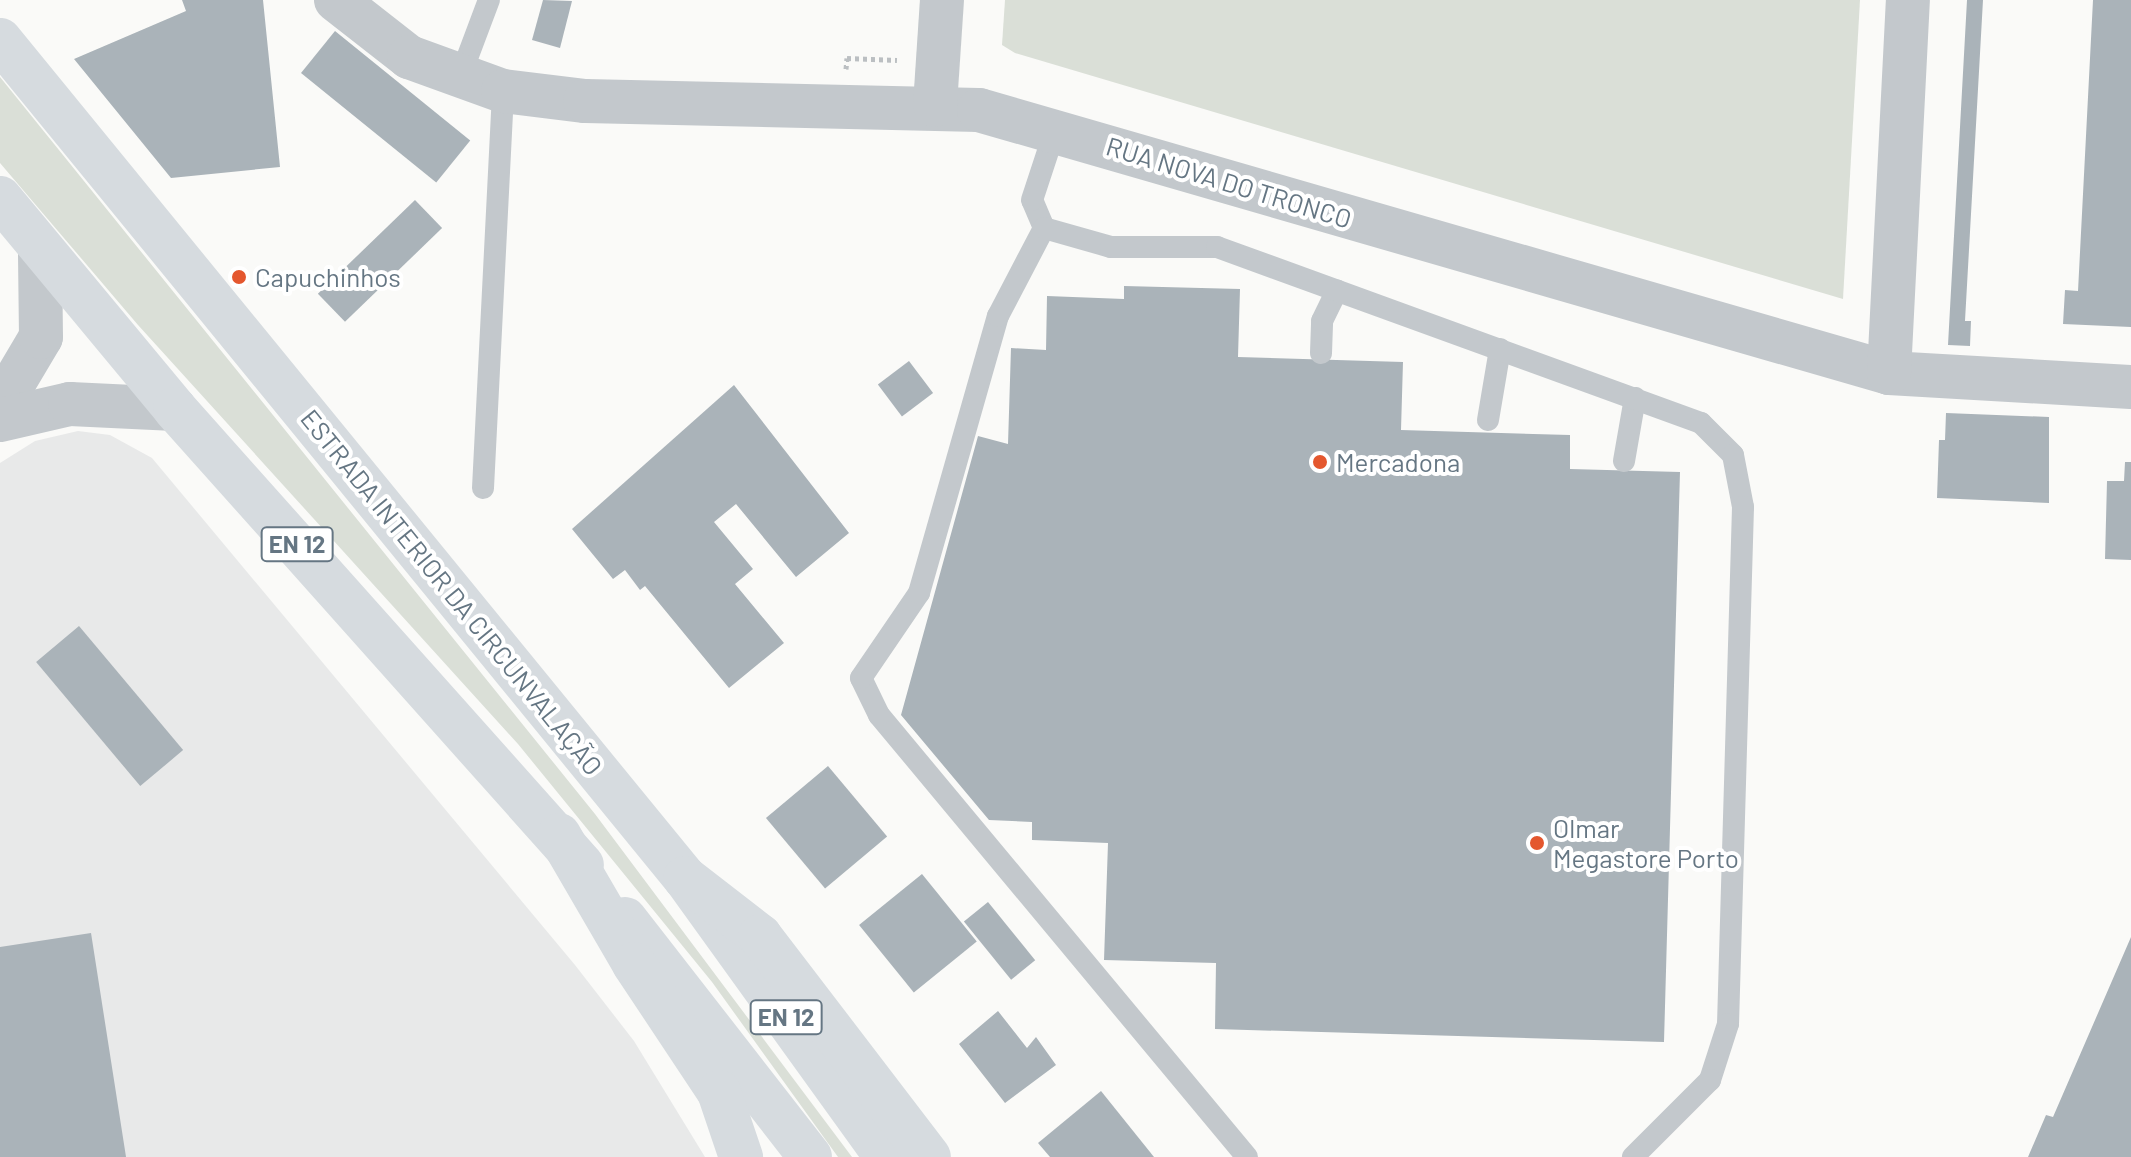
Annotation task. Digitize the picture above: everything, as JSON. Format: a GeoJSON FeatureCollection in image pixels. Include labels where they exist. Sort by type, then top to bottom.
{"type":"FeatureCollection","features":[{"type":"Feature","properties":{"kind":"main road","name":"ESTRADA INTERIOR DA CIRCUNVALAÇÃO"},"geometry":{"type":"LineString","coordinates":[[0,40],[685,878],[886,1157]]}},
{"type":"Feature","properties":{"kind":"main road","name":"EN 12"},"geometry":{"type":"LineString","coordinates":[[0,198],[175,409],[559,835],[810,1157]]}},
{"type":"Feature","properties":{"kind":"main road"},"geometry":{"type":"LineString","coordinates":[[559,835],[634,964],[719,1092],[741,1157]]}},
{"type":"Feature","properties":{"kind":"main road"},"geometry":{"type":"LineString","coordinates":[[685,878],[760,936],[929,1157]]}},
{"type":"Feature","properties":{"kind":"street","name":"RUA NOVA DO TRONCO"},"geometry":{"type":"LineString","coordinates":[[336,0],[409,57],[503,91],[585,101],[935,105],[979,110],[1889,373],[2131,387]]}},
{"type":"Feature","properties":{"kind":"street"},"geometry":{"type":"LineString","coordinates":[[935,105],[942,0]]}},
{"type":"Feature","properties":{"kind":"street"},"geometry":{"type":"LineString","coordinates":[[1889,373],[1908,0]]}},
{"type":"Feature","properties":{"kind":"street"},"geometry":{"type":"LineString","coordinates":[[0,406],[41,337],[40,249]]}},
{"type":"Feature","properties":{"kind":"street"},"geometry":{"type":"LineString","coordinates":[[0,420],[70,404],[175,409]]}},
{"type":"Feature","properties":{"kind":"street"},"geometry":{"type":"LineString","coordinates":[[864,1069],[948,1157]]}},
{"type":"Feature","properties":{"kind":"lane"},"geometry":{"type":"LineString","coordinates":[[460,77],[488,1]]}},
{"type":"Feature","properties":{"kind":"lane"},"geometry":{"type":"LineString","coordinates":[[483,488],[503,91]]}},
{"type":"Feature","properties":{"kind":"lane"},"geometry":{"type":"LineString","coordinates":[[1044,228],[1032,200],[1055,130]]}},
{"type":"Feature","properties":{"kind":"lane"},"geometry":{"type":"LineString","coordinates":[[1044,228],[1111,247],[1217,247],[1701,423],[1733,455],[1743,507],[1728,1024],[1710,1080],[1633,1157]]}},
{"type":"Feature","properties":{"kind":"lane"},"geometry":{"type":"LineString","coordinates":[[1044,228],[998,316],[919,593],[861,678],[879,715],[1247,1157]]}},
{"type":"Feature","properties":{"kind":"lane"},"geometry":{"type":"LineString","coordinates":[[1321,353],[1322,321],[1337,290]]}},
{"type":"Feature","properties":{"kind":"lane"},"geometry":{"type":"LineString","coordinates":[[1488,420],[1500,349]]}},
{"type":"Feature","properties":{"kind":"lane"},"geometry":{"type":"LineString","coordinates":[[1624,461],[1635,398]]}},
{"type":"Feature","properties":{"kind":"shaded area"},"geometry":{"type":"Polygon","coordinates":[[[1005,0],[1860,0],[1843,299],[1015,53],[1002,45],[1005,0]]]}},
{"type":"Feature","properties":{"kind":"shaded area"},"geometry":{"type":"Polygon","coordinates":[[[0,77],[595,814],[852,1157],[838,1157],[712,982],[518,744],[138,325],[0,163],[0,77]]]}},
{"type":"Feature","properties":{"kind":"shaded area"},"geometry":{"type":"Polygon","coordinates":[[[78,431],[110,435],[152,458],[575,965],[634,1041],[705,1157],[0,1157],[0,463],[35,441],[78,431]]]}},
{"type":"Feature","properties":{"kind":"building"},"geometry":{"type":"Polygon","coordinates":[[[182,0],[263,0],[280,167],[171,178],[74,59],[186,11],[182,0]]]}},
{"type":"Feature","properties":{"kind":"building"},"geometry":{"type":"Polygon","coordinates":[[[543,0],[572,1],[560,48],[532,40],[543,0]]]}},
{"type":"Feature","properties":{"kind":"building"},"geometry":{"type":"Polygon","coordinates":[[[1967,0],[1983,0],[1965,321],[1971,321],[1970,346],[1948,345],[1967,0]]]}},
{"type":"Feature","properties":{"kind":"building"},"geometry":{"type":"Polygon","coordinates":[[[2093,0],[2131,0],[2131,327],[2063,324],[2065,290],[2078,291],[2093,0]]]}},
{"type":"Feature","properties":{"kind":"building"},"geometry":{"type":"Polygon","coordinates":[[[335,31],[470,141],[436,182],[301,73],[335,31]]]}},
{"type":"Feature","properties":{"kind":"building"},"geometry":{"type":"Polygon","coordinates":[[[415,200],[442,228],[345,322],[318,294],[415,200]]]}},
{"type":"Feature","properties":{"kind":"building"},"geometry":{"type":"Polygon","coordinates":[[[1124,286],[1240,289],[1238,357],[1403,362],[1401,430],[1570,435],[1570,469],[1680,472],[1664,1042],[1215,1029],[1216,963],[1104,960],[1108,843],[1032,840],[1032,822],[989,820],[901,715],[978,436],[1008,444],[1011,348],[1046,350],[1047,296],[1124,299],[1124,286]]]}},
{"type":"Feature","properties":{"kind":"building"},"geometry":{"type":"Polygon","coordinates":[[[909,361],[933,393],[902,416],[878,384],[909,361]]]}},
{"type":"Feature","properties":{"kind":"building"},"geometry":{"type":"Polygon","coordinates":[[[734,385],[849,533],[796,577],[736,504],[714,522],[753,569],[735,584],[784,643],[729,688],[645,586],[640,590],[625,570],[613,579],[572,529],[734,385]]]}},
{"type":"Feature","properties":{"kind":"building"},"geometry":{"type":"Polygon","coordinates":[[[1946,413],[2049,417],[2049,503],[1937,498],[1939,440],[1945,440],[1946,413]]]}},
{"type":"Feature","properties":{"kind":"building"},"geometry":{"type":"Polygon","coordinates":[[[2125,462],[2131,462],[2131,560],[2105,559],[2107,481],[2124,481],[2125,462]]]}},
{"type":"Feature","properties":{"kind":"building"},"geometry":{"type":"Polygon","coordinates":[[[79,626],[183,750],[140,786],[36,662],[79,626]]]}},
{"type":"Feature","properties":{"kind":"building"},"geometry":{"type":"Polygon","coordinates":[[[828,766],[887,836],[825,889],[766,818],[828,766]]]}},
{"type":"Feature","properties":{"kind":"building"},"geometry":{"type":"Polygon","coordinates":[[[922,874],[977,942],[914,993],[859,925],[922,874]]]}},
{"type":"Feature","properties":{"kind":"building"},"geometry":{"type":"Polygon","coordinates":[[[988,902],[1035,960],[1011,980],[964,922],[988,902]]]}},
{"type":"Feature","properties":{"kind":"building"},"geometry":{"type":"Polygon","coordinates":[[[91,933],[126,1157],[0,1157],[0,947],[91,933]]]}},
{"type":"Feature","properties":{"kind":"building"},"geometry":{"type":"Polygon","coordinates":[[[2131,937],[2131,1157],[2028,1157],[2046,1115],[2053,1117],[2131,937]]]}},
{"type":"Feature","properties":{"kind":"building"},"geometry":{"type":"Polygon","coordinates":[[[998,1011],[1027,1048],[1036,1037],[1056,1065],[1005,1103],[959,1044],[998,1011]]]}},
{"type":"Feature","properties":{"kind":"building"},"geometry":{"type":"Polygon","coordinates":[[[1101,1091],[1154,1157],[1050,1157],[1038,1143],[1101,1091]]]}},
{"type":"Feature","properties":{"kind":"place","name":"Capuchinhos"},"geometry":{"type":"Point","coordinates":[239,277]}},
{"type":"Feature","properties":{"kind":"place","name":"Mercadona"},"geometry":{"type":"Point","coordinates":[1320,462]}},
{"type":"Feature","properties":{"kind":"place","name":"Olmar Megastore Porto"},"geometry":{"type":"Point","coordinates":[1537,843]}}]}
